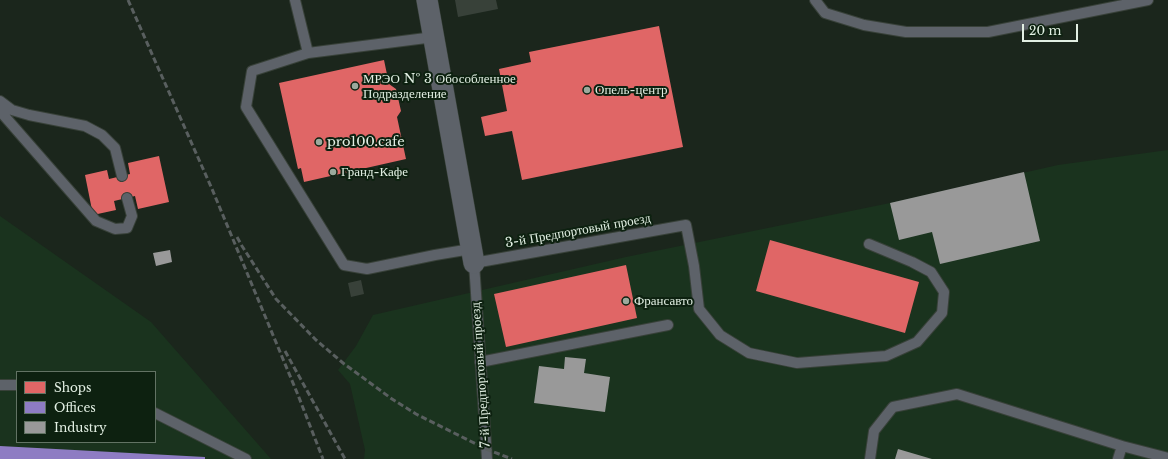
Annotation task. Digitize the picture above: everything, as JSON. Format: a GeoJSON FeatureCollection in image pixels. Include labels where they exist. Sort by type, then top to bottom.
{"type":"FeatureCollection","features":[{"type":"Feature","properties":{"kind":"street"},"geometry":{"type":"LineString","coordinates":[[427,0],[472,256]]}},
{"type":"Feature","properties":{"kind":"lane"},"geometry":{"type":"LineString","coordinates":[[294,0],[308,53],[434,37]]}},
{"type":"Feature","properties":{"kind":"lane"},"geometry":{"type":"LineString","coordinates":[[815,0],[825,13],[864,25],[906,32],[988,32],[1148,0]]}},
{"type":"Feature","properties":{"kind":"lane","name":"3-й Предпортовый проезд"},"geometry":{"type":"LineString","coordinates":[[308,53],[252,71],[246,107],[344,265],[367,270],[435,255],[472,256],[686,225],[694,266],[699,309],[707,319],[720,334],[749,353],[797,363],[886,356],[916,342],[942,313],[944,292],[932,272],[869,244]]}},
{"type":"Feature","properties":{"kind":"lane"},"geometry":{"type":"LineString","coordinates":[[0,101],[12,110],[29,115],[85,126],[102,135],[116,148],[122,176]]}},
{"type":"Feature","properties":{"kind":"lane"},"geometry":{"type":"LineString","coordinates":[[0,110],[96,221],[115,229],[127,228],[132,216],[127,198]]}},
{"type":"Feature","properties":{"kind":"lane","name":"7-й Предпортовый проезд"},"geometry":{"type":"LineString","coordinates":[[472,256],[487,459]]}},
{"type":"Feature","properties":{"kind":"lane"},"geometry":{"type":"LineString","coordinates":[[480,362],[668,325]]}},
{"type":"Feature","properties":{"kind":"lane"},"geometry":{"type":"LineString","coordinates":[[0,384],[16,385]]}},
{"type":"Feature","properties":{"kind":"lane"},"geometry":{"type":"LineString","coordinates":[[870,459],[874,430],[893,408],[957,394],[1122,446],[1168,458]]}},
{"type":"Feature","properties":{"kind":"lane"},"geometry":{"type":"LineString","coordinates":[[156,414],[246,459]]}},
{"type":"Feature","properties":{"kind":"lane"},"geometry":{"type":"LineString","coordinates":[[1118,459],[1122,446]]}},
{"type":"Feature","properties":{"kind":"shaded area"},"geometry":{"type":"Polygon","coordinates":[[[1168,150],[1168,459],[364,459],[365,450],[350,384],[338,370],[356,346],[373,315],[626,257],[890,203],[1058,165],[1168,150]]]}},
{"type":"Feature","properties":{"kind":"shaded area"},"geometry":{"type":"Polygon","coordinates":[[[0,216],[151,322],[271,459],[0,459],[0,216]]]}},
{"type":"Feature","properties":{"kind":"building: Shops","name":"Опель-центр"},"geometry":{"type":"Polygon","coordinates":[[[659,26],[683,147],[522,180],[512,131],[485,136],[481,117],[507,111],[499,69],[531,62],[529,52],[659,26]]]}},
{"type":"Feature","properties":{"kind":"building: Shops"},"geometry":{"type":"Polygon","coordinates":[[[384,60],[389,84],[396,89],[401,111],[397,117],[406,159],[304,182],[301,168],[298,169],[279,83],[384,60]]]}},
{"type":"Feature","properties":{"kind":"building: Shops"},"geometry":{"type":"Polygon","coordinates":[[[159,156],[169,202],[138,209],[135,196],[114,201],[116,210],[93,215],[85,175],[107,170],[109,179],[130,174],[128,163],[159,156]]]}},
{"type":"Feature","properties":{"kind":"building: Shops"},"geometry":{"type":"Polygon","coordinates":[[[770,240],[919,282],[905,333],[756,291],[770,240]]]}},
{"type":"Feature","properties":{"kind":"building: Shops"},"geometry":{"type":"Polygon","coordinates":[[[626,265],[637,318],[506,347],[494,294],[626,265]]]}},
{"type":"Feature","properties":{"kind":"building: Offices"},"geometry":{"type":"Polygon","coordinates":[[[0,446],[205,457],[205,459],[0,459],[0,446]]]}},
{"type":"Feature","properties":{"kind":"building: Industry"},"geometry":{"type":"Polygon","coordinates":[[[1024,172],[1040,241],[940,264],[932,232],[899,240],[890,203],[1024,172]]]}},
{"type":"Feature","properties":{"kind":"building: Industry"},"geometry":{"type":"Polygon","coordinates":[[[170,250],[172,262],[156,266],[153,253],[170,250]]]}},
{"type":"Feature","properties":{"kind":"building: Industry"},"geometry":{"type":"Polygon","coordinates":[[[565,357],[586,359],[584,373],[610,377],[605,412],[534,403],[539,366],[564,369],[565,357]]]}},
{"type":"Feature","properties":{"kind":"building: Industry"},"geometry":{"type":"Polygon","coordinates":[[[898,449],[932,459],[895,459],[898,449]]]}},
{"type":"Feature","properties":{"kind":"building: Other"},"geometry":{"type":"Polygon","coordinates":[[[455,0],[496,0],[498,9],[458,17],[455,0]]]}},
{"type":"Feature","properties":{"kind":"building: Other"},"geometry":{"type":"Polygon","coordinates":[[[361,280],[364,294],[351,297],[348,283],[361,280]]]}},
{"type":"Feature","properties":{"kind":"railway"},"geometry":{"type":"LineString","coordinates":[[128,0],[212,189],[298,395],[323,459]]}},
{"type":"Feature","properties":{"kind":"railway"},"geometry":{"type":"LineString","coordinates":[[237,237],[276,299],[316,340],[343,363],[392,399],[416,414],[486,449],[512,459]]}},
{"type":"Feature","properties":{"kind":"railway"},"geometry":{"type":"LineString","coordinates":[[285,351],[345,459]]}},
{"type":"Feature","properties":{"kind":"place","name":"МРЭО № 3 Обособленное Подразделение"},"geometry":{"type":"Point","coordinates":[355,86]}},
{"type":"Feature","properties":{"kind":"place","name":"Опель-центр"},"geometry":{"type":"Point","coordinates":[587,90]}},
{"type":"Feature","properties":{"kind":"place","name":"pro100.cafe"},"geometry":{"type":"Point","coordinates":[319,142]}},
{"type":"Feature","properties":{"kind":"place","name":"Гранд-Кафе"},"geometry":{"type":"Point","coordinates":[333,172]}},
{"type":"Feature","properties":{"kind":"place","name":"Франсавто"},"geometry":{"type":"Point","coordinates":[626,301]}}]}
